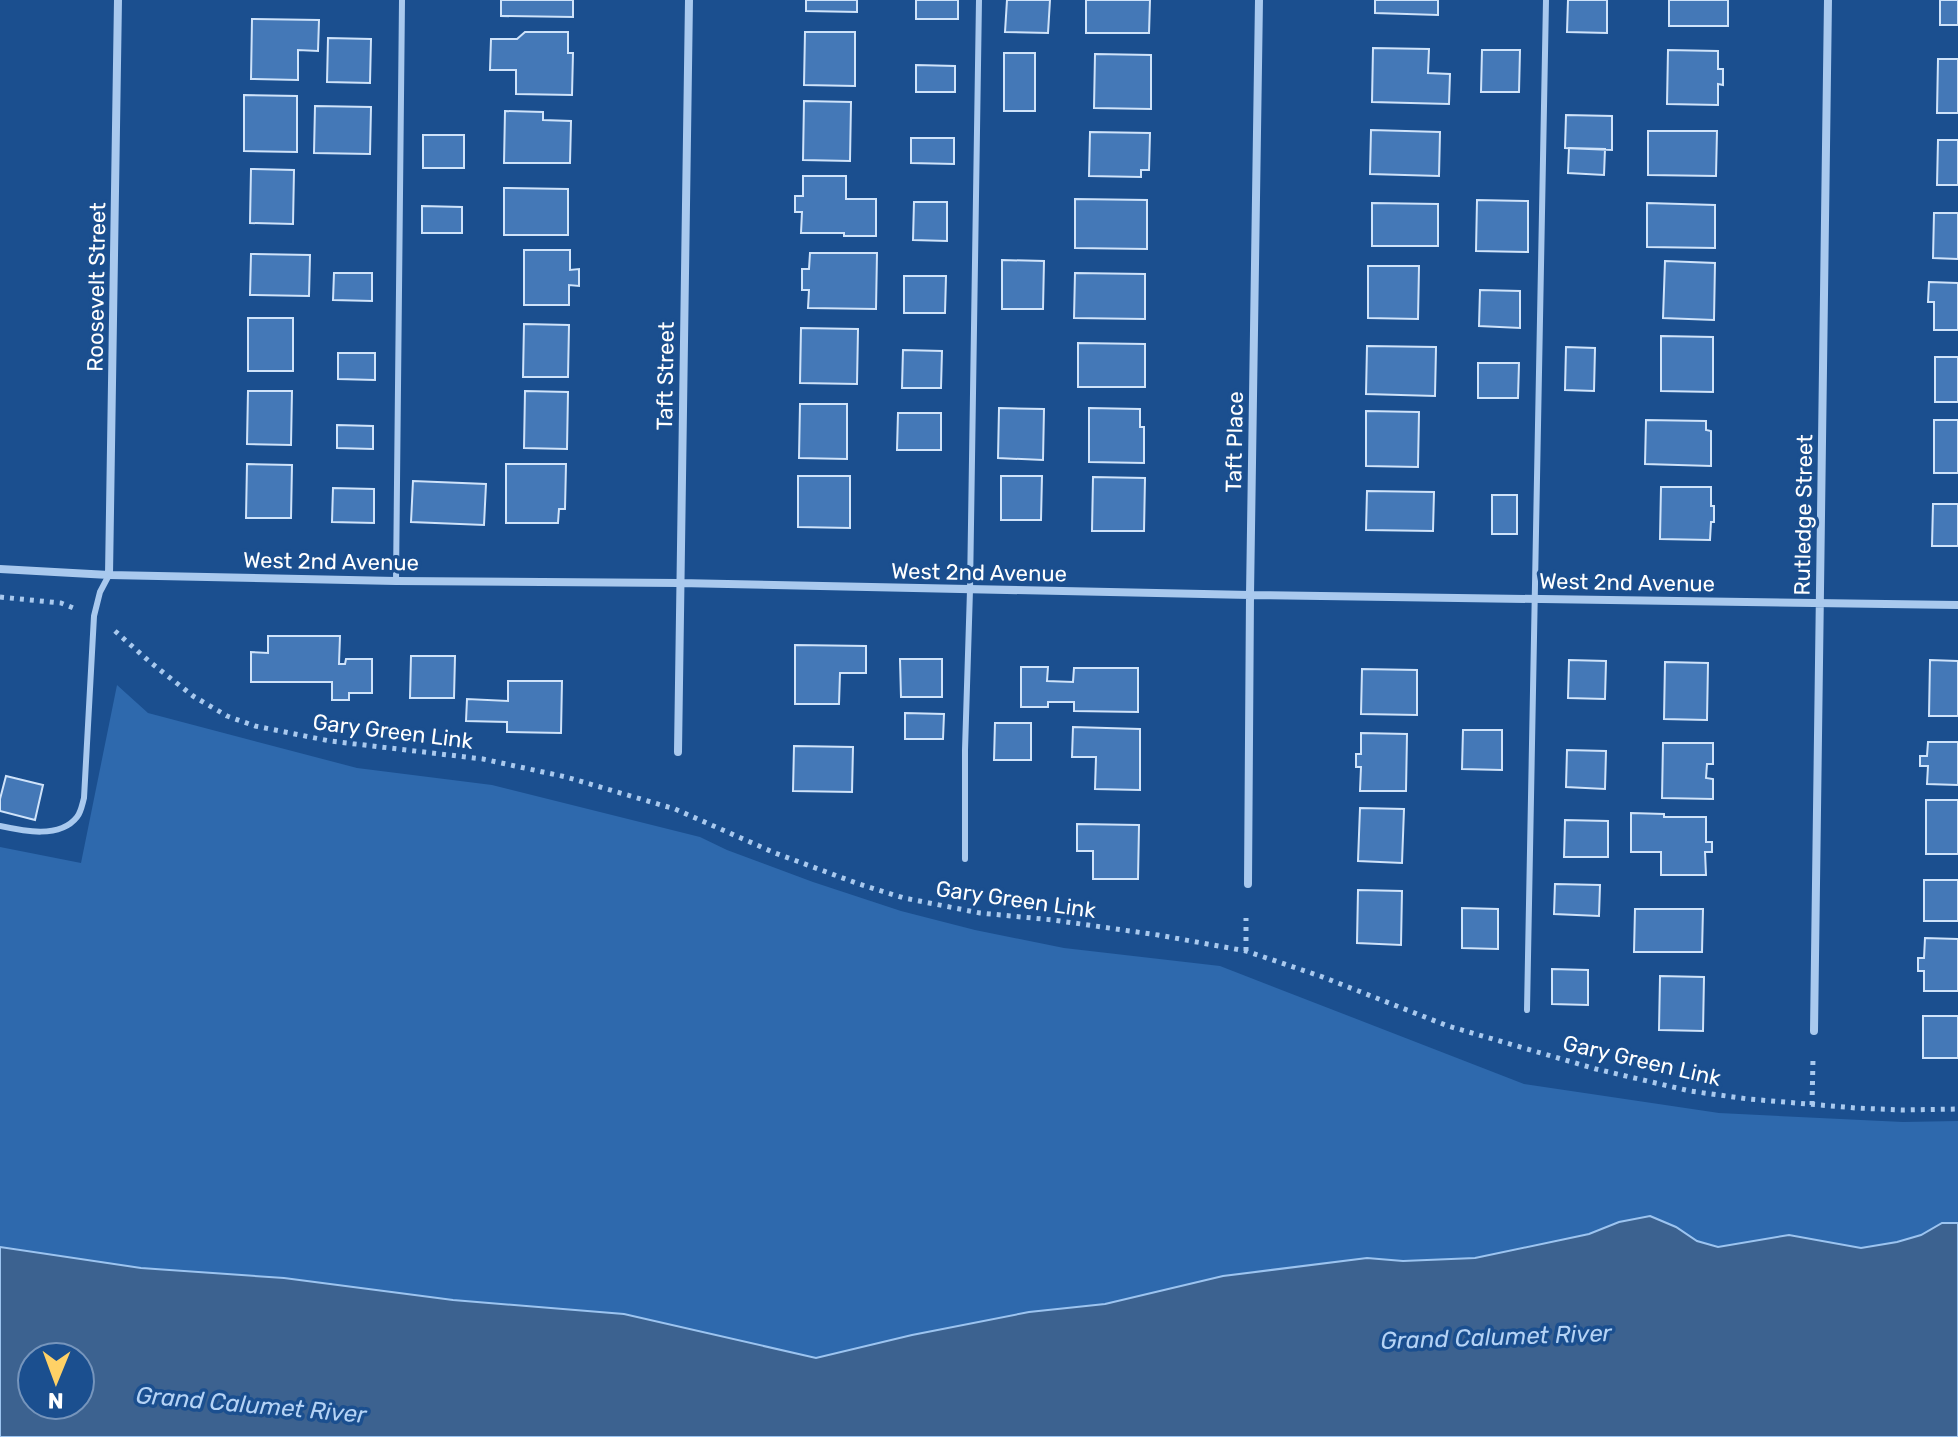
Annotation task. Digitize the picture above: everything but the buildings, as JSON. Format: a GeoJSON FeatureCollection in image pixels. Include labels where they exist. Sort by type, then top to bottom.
{"type":"FeatureCollection","features":[{"type":"Feature","properties":{"kind":"street","name":"Roosevelt Street"},"geometry":{"type":"LineString","coordinates":[[109,575],[118,0]]}},
{"type":"Feature","properties":{"kind":"street","name":"Taft Street"},"geometry":{"type":"LineString","coordinates":[[678,752],[689,0]]}},
{"type":"Feature","properties":{"kind":"street","name":"Taft Place"},"geometry":{"type":"LineString","coordinates":[[1248,884],[1259,0]]}},
{"type":"Feature","properties":{"kind":"street","name":"Rutledge Street"},"geometry":{"type":"LineString","coordinates":[[1814,1031],[1828,0]]}},
{"type":"Feature","properties":{"kind":"street","name":"West 2nd Avenue"},"geometry":{"type":"LineString","coordinates":[[0,569],[109,575],[396,581],[1958,605]]}},
{"type":"Feature","properties":{"kind":"lane"},"geometry":{"type":"LineString","coordinates":[[396,581],[402,0]]}},
{"type":"Feature","properties":{"kind":"lane"},"geometry":{"type":"LineString","coordinates":[[965,859],[979,0]]}},
{"type":"Feature","properties":{"kind":"lane"},"geometry":{"type":"LineString","coordinates":[[1527,1010],[1546,0]]}},
{"type":"Feature","properties":{"kind":"lane"},"geometry":{"type":"LineString","coordinates":[[0,826],[32,832],[46,831],[68,824],[80,811],[84,798],[94,616],[100,592],[109,575]]}},
{"type":"Feature","properties":{"kind":"path"},"geometry":{"type":"LineString","coordinates":[[0,597],[61,603],[78,609]]}},
{"type":"Feature","properties":{"kind":"path","name":"Gary Green Link"},"geometry":{"type":"LineString","coordinates":[[105,621],[193,696],[227,716],[255,726],[330,741],[483,759],[566,777],[675,809],[775,853],[904,898],[980,913],[1053,920],[1246,951],[1448,1026],[1583,1065],[1690,1091],[1812,1105],[1903,1110],[1958,1109]]}},
{"type":"Feature","properties":{"kind":"path"},"geometry":{"type":"LineString","coordinates":[[1246,918],[1246,951]]}},
{"type":"Feature","properties":{"kind":"path"},"geometry":{"type":"LineString","coordinates":[[1812,1105],[1813,1059]]}},
{"type":"Feature","properties":{"kind":"shaded area"},"geometry":{"type":"Polygon","coordinates":[[[117,685],[148,713],[357,768],[492,785],[700,837],[813,882],[901,911],[975,930],[1064,948],[1220,966],[1524,1084],[1719,1113],[1903,1122],[1958,1121],[1958,1223],[1942,1223],[1921,1235],[1861,1248],[1789,1235],[1718,1247],[1697,1241],[1676,1227],[1619,1222],[1589,1234],[1475,1258],[1403,1261],[1367,1258],[1223,1276],[1105,1304],[1029,1312],[816,1358],[723,1338],[453,1300],[284,1278],[141,1268],[0,1247],[0,847],[81,863],[117,685]]]}},
{"type":"Feature","properties":{"kind":"water","name":"Grand Calumet River"},"geometry":{"type":"Polygon","coordinates":[[[1650,1216],[1676,1227],[1697,1241],[1718,1247],[1789,1235],[1861,1248],[1921,1235],[1942,1223],[1958,1223],[1958,1437],[0,1437],[0,1247],[141,1268],[284,1278],[453,1300],[624,1314],[816,1358],[1029,1312],[1105,1304],[1223,1276],[1367,1258],[1403,1261],[1475,1258],[1589,1234],[1619,1222],[1650,1216]]]}}]}
